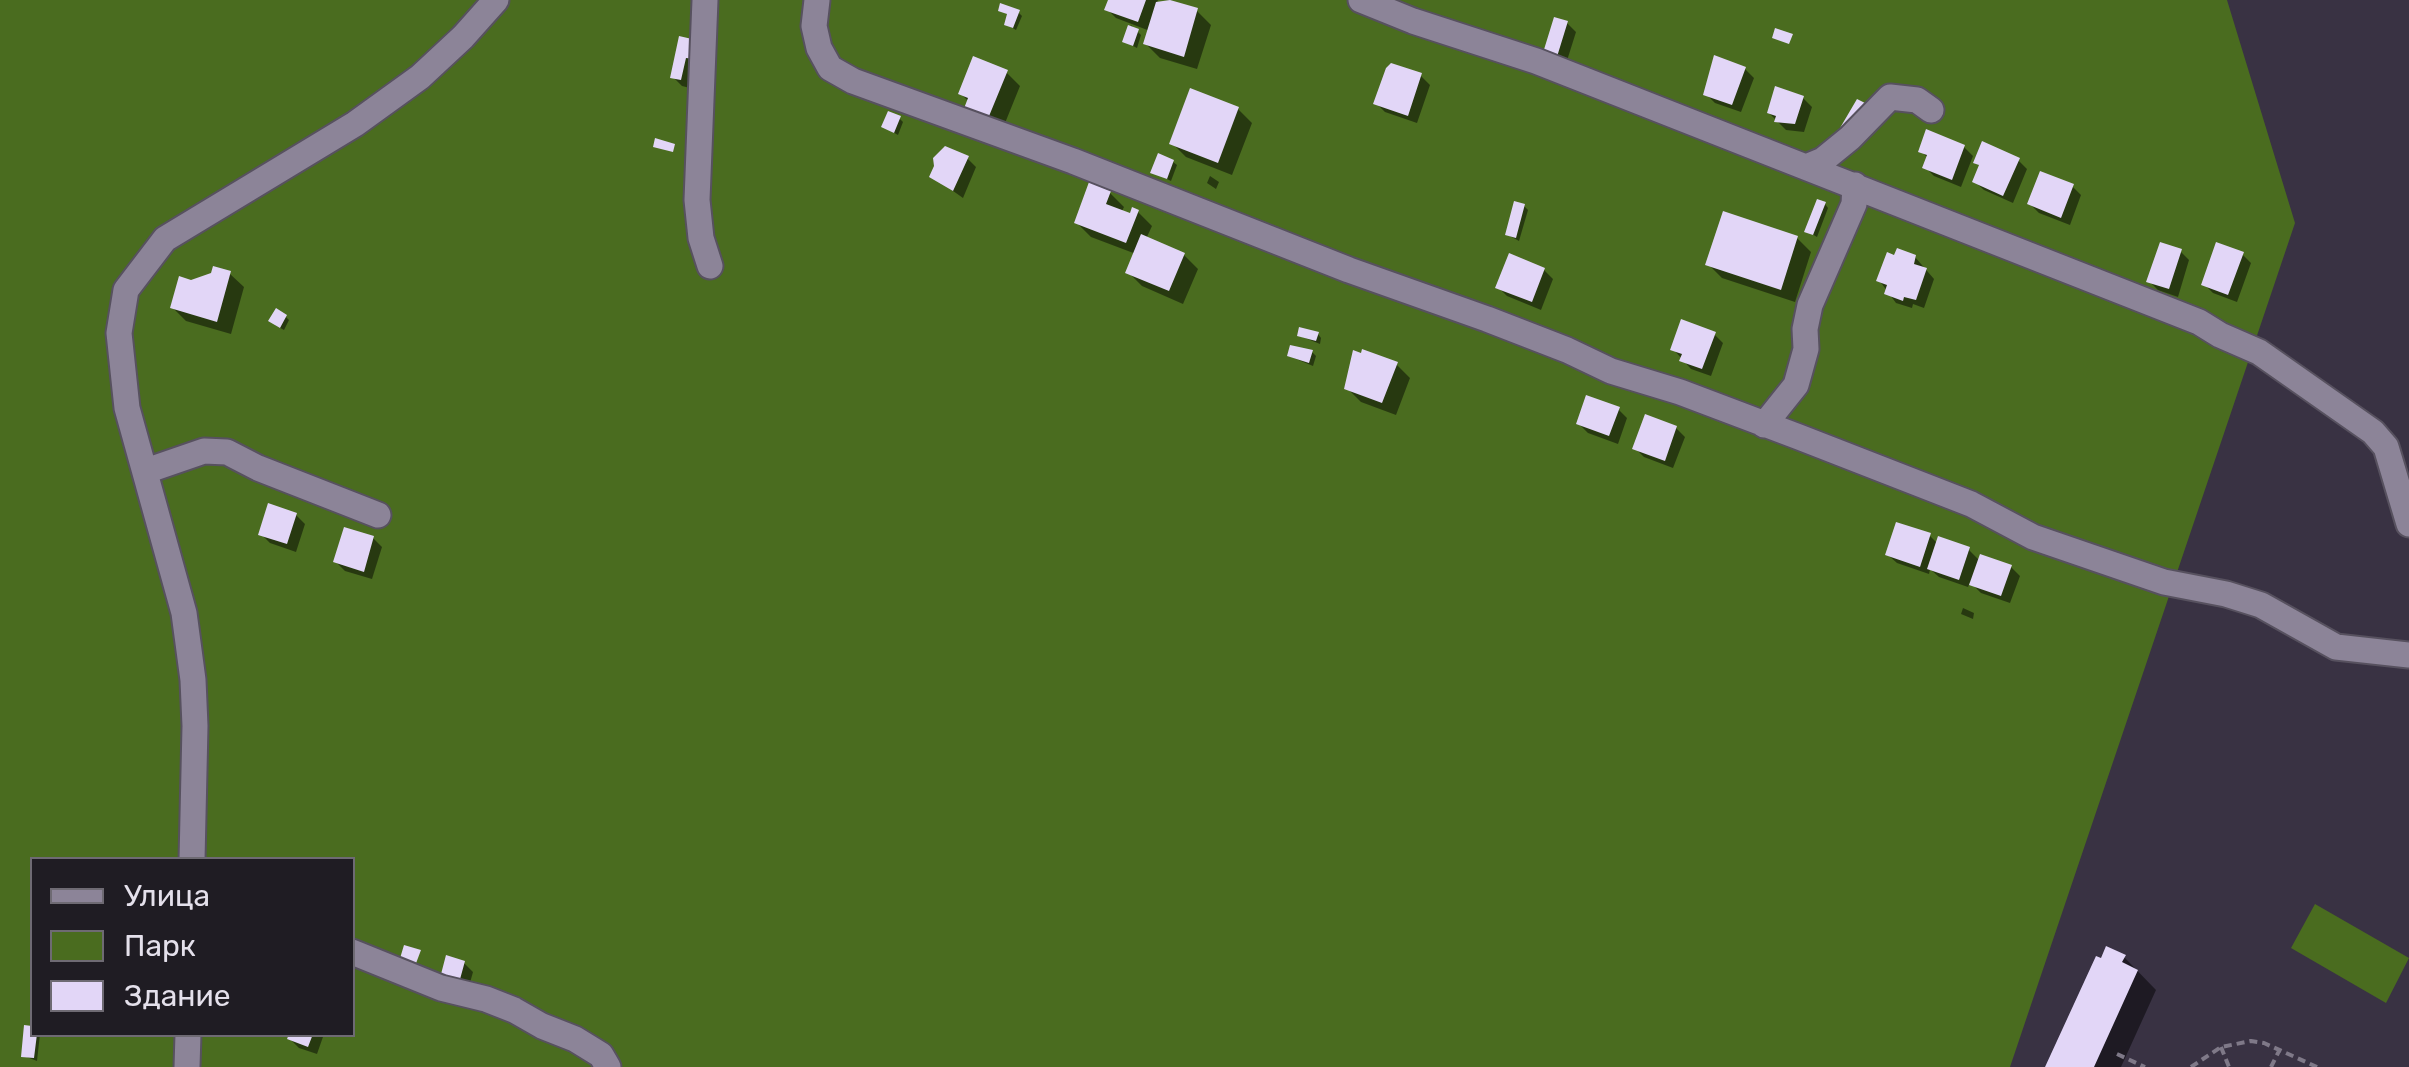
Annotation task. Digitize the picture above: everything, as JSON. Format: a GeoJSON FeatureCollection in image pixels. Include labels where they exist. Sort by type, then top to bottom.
{"type":"FeatureCollection","features":[{"type":"Feature","properties":{"kind":"street"},"geometry":{"type":"LineString","coordinates":[[192,857],[196,726],[193,680],[184,613],[127,408],[120,358],[122,308],[135,275],[165,239],[356,124],[420,77],[463,38],[496,0]]}},
{"type":"Feature","properties":{"kind":"street"},"geometry":{"type":"LineString","coordinates":[[705,0],[697,200],[701,238],[710,266]]}},
{"type":"Feature","properties":{"kind":"street"},"geometry":{"type":"LineString","coordinates":[[817,0],[814,26],[819,48],[830,68],[853,81],[1971,504],[2033,537],[2164,582],[2261,605],[2336,647],[2409,655]]}},
{"type":"Feature","properties":{"kind":"street"},"geometry":{"type":"LineString","coordinates":[[1361,0],[1536,61],[2182,313],[2259,352],[2358,422],[2386,447],[2409,524]]}},
{"type":"Feature","properties":{"kind":"street"},"geometry":{"type":"LineString","coordinates":[[1806,167],[1823,160],[1850,138],[1890,96],[1917,100],[1931,110]]}},
{"type":"Feature","properties":{"kind":"street"},"geometry":{"type":"LineString","coordinates":[[1764,425],[1796,385],[1806,349],[1810,305],[1854,204],[1855,186]]}},
{"type":"Feature","properties":{"kind":"street"},"geometry":{"type":"LineString","coordinates":[[146,471],[204,451],[227,452],[378,515]]}},
{"type":"Feature","properties":{"kind":"street"},"geometry":{"type":"LineString","coordinates":[[355,953],[440,988],[514,1010],[575,1038],[601,1054],[608,1067]]}},
{"type":"Feature","properties":{"kind":"street"},"geometry":{"type":"LineString","coordinates":[[187,1067],[188,1037]]}},
{"type":"Feature","properties":{"kind":"path"},"geometry":{"type":"LineString","coordinates":[[2192,1067],[2221,1047],[2251,1041],[2280,1049],[2317,1067]]}},
{"type":"Feature","properties":{"kind":"path"},"geometry":{"type":"LineString","coordinates":[[2221,1047],[2228,1067]]}},
{"type":"Feature","properties":{"kind":"path"},"geometry":{"type":"LineString","coordinates":[[2271,1067],[2280,1049]]}},
{"type":"Feature","properties":{"kind":"path"},"geometry":{"type":"LineString","coordinates":[[2117,1054],[2144,1067]]}},
{"type":"Feature","properties":{"kind":"green space"},"geometry":{"type":"Polygon","coordinates":[[[0,0],[2227,0],[2295,223],[2010,1067],[0,1067],[0,0]]]}},
{"type":"Feature","properties":{"kind":"green space"},"geometry":{"type":"Polygon","coordinates":[[[2315,904],[2409,958],[2386,1003],[2291,948],[2315,904]]]}},
{"type":"Feature","properties":{"kind":"building"},"geometry":{"type":"Polygon","coordinates":[[[1108,0],[1146,0],[1138,22],[1104,10],[1108,0]]]}},
{"type":"Feature","properties":{"kind":"building"},"geometry":{"type":"Polygon","coordinates":[[[1170,0],[1198,8],[1184,57],[1143,44],[1156,2],[1170,0]]]}},
{"type":"Feature","properties":{"kind":"building"},"geometry":{"type":"Polygon","coordinates":[[[1000,3],[1020,10],[1013,28],[1004,25],[1007,14],[998,11],[1000,3]]]}},
{"type":"Feature","properties":{"kind":"building"},"geometry":{"type":"Polygon","coordinates":[[[1554,17],[1568,21],[1556,60],[1542,56],[1554,17]]]}},
{"type":"Feature","properties":{"kind":"building"},"geometry":{"type":"Polygon","coordinates":[[[1128,25],[1139,29],[1133,46],[1122,42],[1128,25]]]}},
{"type":"Feature","properties":{"kind":"building"},"geometry":{"type":"Polygon","coordinates":[[[1775,28],[1793,34],[1789,44],[1772,38],[1775,28]]]}},
{"type":"Feature","properties":{"kind":"building"},"geometry":{"type":"Polygon","coordinates":[[[679,36],[692,39],[694,59],[686,58],[681,80],[670,78],[679,36]]]}},
{"type":"Feature","properties":{"kind":"building"},"geometry":{"type":"Polygon","coordinates":[[[1714,55],[1746,67],[1732,105],[1703,95],[1714,55]]]}},
{"type":"Feature","properties":{"kind":"building"},"geometry":{"type":"Polygon","coordinates":[[[973,56],[1008,70],[987,121],[963,111],[968,98],[958,94],[973,56]]]}},
{"type":"Feature","properties":{"kind":"building"},"geometry":{"type":"Polygon","coordinates":[[[1391,63],[1422,73],[1408,116],[1373,104],[1391,63]]]}},
{"type":"Feature","properties":{"kind":"building"},"geometry":{"type":"Polygon","coordinates":[[[1775,86],[1804,96],[1795,124],[1774,122],[1776,116],[1767,113],[1775,86]]]}},
{"type":"Feature","properties":{"kind":"building"},"geometry":{"type":"Polygon","coordinates":[[[1190,88],[1239,107],[1218,163],[1169,144],[1190,88]]]}},
{"type":"Feature","properties":{"kind":"building"},"geometry":{"type":"Polygon","coordinates":[[[1857,99],[1865,103],[1848,132],[1840,128],[1857,99]]]}},
{"type":"Feature","properties":{"kind":"building"},"geometry":{"type":"Polygon","coordinates":[[[888,111],[901,116],[894,133],[881,127],[888,111]]]}},
{"type":"Feature","properties":{"kind":"building"},"geometry":{"type":"Polygon","coordinates":[[[1926,129],[1965,145],[1952,180],[1922,168],[1927,155],[1918,152],[1926,129]]]}},
{"type":"Feature","properties":{"kind":"building"},"geometry":{"type":"Polygon","coordinates":[[[655,138],[675,144],[673,152],[653,147],[655,138]]]}},
{"type":"Feature","properties":{"kind":"building"},"geometry":{"type":"Polygon","coordinates":[[[1982,141],[2020,158],[2003,196],[1972,182],[1979,165],[1973,163],[1982,141]]]}},
{"type":"Feature","properties":{"kind":"building"},"geometry":{"type":"Polygon","coordinates":[[[945,146],[969,156],[953,191],[929,177],[933,158],[945,146]]]}},
{"type":"Feature","properties":{"kind":"building"},"geometry":{"type":"Polygon","coordinates":[[[1158,153],[1174,160],[1167,179],[1150,173],[1158,153]]]}},
{"type":"Feature","properties":{"kind":"building"},"geometry":{"type":"Polygon","coordinates":[[[2040,171],[2074,184],[2061,218],[2027,204],[2040,171]]]}},
{"type":"Feature","properties":{"kind":"building"},"geometry":{"type":"Polygon","coordinates":[[[1089,182],[1111,191],[1106,204],[1130,213],[1132,207],[1139,210],[1126,243],[1074,223],[1089,182]]]}},
{"type":"Feature","properties":{"kind":"building"},"geometry":{"type":"Polygon","coordinates":[[[1817,199],[1826,202],[1813,235],[1804,232],[1817,199]]]}},
{"type":"Feature","properties":{"kind":"building"},"geometry":{"type":"Polygon","coordinates":[[[1514,201],[1525,204],[1516,238],[1505,235],[1514,201]]]}},
{"type":"Feature","properties":{"kind":"building"},"geometry":{"type":"Polygon","coordinates":[[[1723,211],[1798,236],[1781,290],[1705,265],[1723,211]]]}},
{"type":"Feature","properties":{"kind":"building"},"geometry":{"type":"Polygon","coordinates":[[[1141,234],[1185,253],[1169,291],[1125,273],[1141,234]]]}},
{"type":"Feature","properties":{"kind":"building"},"geometry":{"type":"Polygon","coordinates":[[[2160,242],[2182,249],[2169,289],[2146,282],[2160,242]]]}},
{"type":"Feature","properties":{"kind":"building"},"geometry":{"type":"Polygon","coordinates":[[[2216,242],[2244,252],[2228,295],[2201,285],[2216,242]]]}},
{"type":"Feature","properties":{"kind":"building"},"geometry":{"type":"Polygon","coordinates":[[[1897,248],[1916,255],[1914,264],[1927,268],[1916,300],[1904,297],[1903,301],[1884,294],[1887,285],[1876,281],[1887,252],[1894,255],[1897,248]]]}},
{"type":"Feature","properties":{"kind":"building"},"geometry":{"type":"Polygon","coordinates":[[[1509,253],[1545,268],[1532,302],[1495,288],[1509,253]]]}},
{"type":"Feature","properties":{"kind":"building"},"geometry":{"type":"Polygon","coordinates":[[[213,266],[231,271],[217,322],[170,308],[179,276],[191,280],[211,273],[213,266]]]}},
{"type":"Feature","properties":{"kind":"building"},"geometry":{"type":"Polygon","coordinates":[[[276,308],[287,315],[280,328],[268,321],[276,308]]]}},
{"type":"Feature","properties":{"kind":"building"},"geometry":{"type":"Polygon","coordinates":[[[1681,319],[1716,332],[1702,369],[1679,361],[1682,354],[1670,350],[1681,319]]]}},
{"type":"Feature","properties":{"kind":"building"},"geometry":{"type":"Polygon","coordinates":[[[1299,327],[1319,332],[1316,341],[1297,336],[1299,327]]]}},
{"type":"Feature","properties":{"kind":"building"},"geometry":{"type":"Polygon","coordinates":[[[1290,345],[1313,350],[1309,363],[1287,356],[1290,345]]]}},
{"type":"Feature","properties":{"kind":"building"},"geometry":{"type":"Polygon","coordinates":[[[1362,349],[1398,362],[1382,403],[1344,389],[1353,350],[1361,353],[1362,349]]]}},
{"type":"Feature","properties":{"kind":"building"},"geometry":{"type":"Polygon","coordinates":[[[1586,395],[1620,407],[1609,436],[1576,424],[1586,395]]]}},
{"type":"Feature","properties":{"kind":"building"},"geometry":{"type":"Polygon","coordinates":[[[1645,414],[1677,426],[1665,461],[1632,449],[1645,414]]]}},
{"type":"Feature","properties":{"kind":"building"},"geometry":{"type":"Polygon","coordinates":[[[268,503],[297,513],[287,544],[258,535],[268,503]]]}},
{"type":"Feature","properties":{"kind":"building"},"geometry":{"type":"Polygon","coordinates":[[[1896,522],[1931,533],[1920,567],[1885,555],[1896,522]]]}},
{"type":"Feature","properties":{"kind":"building"},"geometry":{"type":"Polygon","coordinates":[[[344,527],[374,536],[364,572],[333,562],[344,527]]]}},
{"type":"Feature","properties":{"kind":"building"},"geometry":{"type":"Polygon","coordinates":[[[1938,536],[1970,547],[1959,580],[1927,569],[1938,536]]]}},
{"type":"Feature","properties":{"kind":"building"},"geometry":{"type":"Polygon","coordinates":[[[1980,554],[2012,565],[2001,596],[1969,585],[1980,554]]]}},
{"type":"Feature","properties":{"kind":"building"},"geometry":{"type":"Polygon","coordinates":[[[404,945],[421,950],[415,966],[398,965],[404,945]]]}},
{"type":"Feature","properties":{"kind":"building"},"geometry":{"type":"Polygon","coordinates":[[[2106,946],[2126,955],[2122,962],[2138,970],[2094,1067],[2045,1067],[2096,956],[2101,958],[2106,946]]]}},
{"type":"Feature","properties":{"kind":"building"},"geometry":{"type":"Polygon","coordinates":[[[446,955],[465,961],[459,983],[440,978],[446,955]]]}},
{"type":"Feature","properties":{"kind":"building"},"geometry":{"type":"Polygon","coordinates":[[[24,1025],[30,1026],[30,1037],[37,1037],[34,1058],[21,1057],[24,1025]]]}},
{"type":"Feature","properties":{"kind":"building"},"geometry":{"type":"Polygon","coordinates":[[[288,1037],[312,1037],[308,1047],[288,1037]]]}}]}
